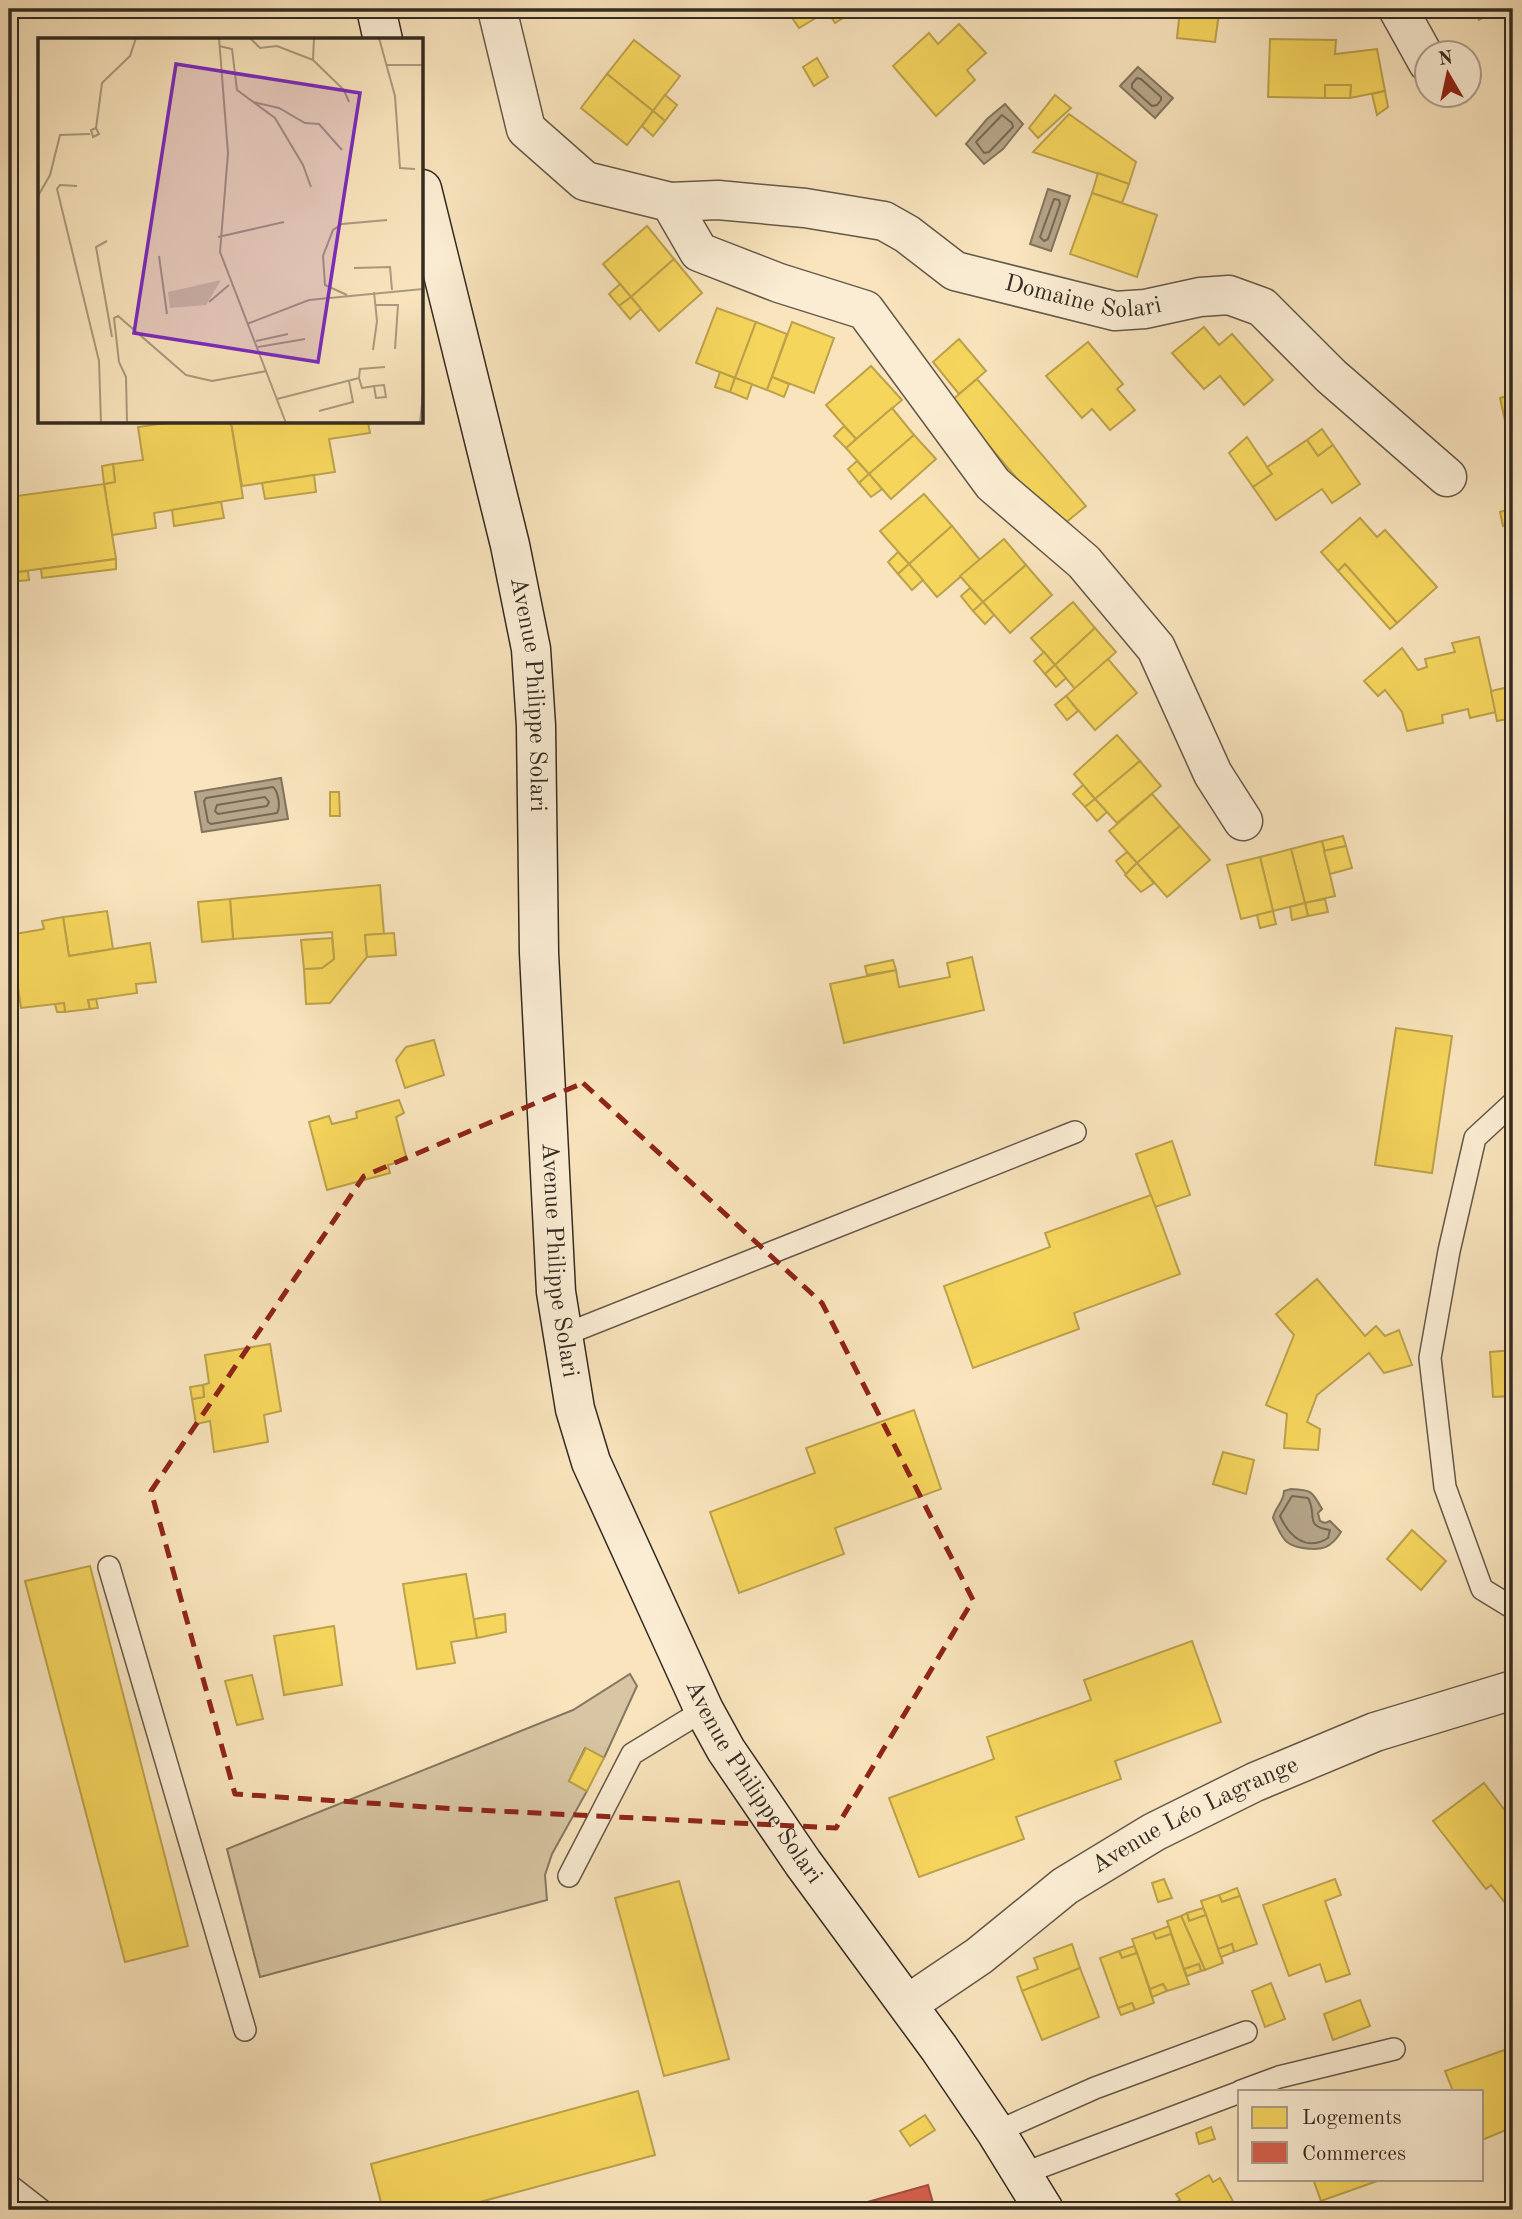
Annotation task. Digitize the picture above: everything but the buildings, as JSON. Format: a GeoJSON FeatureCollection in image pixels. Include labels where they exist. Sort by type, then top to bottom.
{"type":"FeatureCollection","features":[{"type":"Feature","properties":{"kind":"street"},"geometry":{"type":"LineString","coordinates":[[376,9],[383,38]]}},
{"type":"Feature","properties":{"kind":"street","name":"Domaine Solari"},"geometry":{"type":"LineString","coordinates":[[497,9],[526,129],[585,181],[670,202],[730,201],[805,208],[884,221],[907,234],[955,271],[1115,311],[1229,295],[1262,307],[1331,376],[1447,477]]}},
{"type":"Feature","properties":{"kind":"street"},"geometry":{"type":"LineString","coordinates":[[1398,9],[1414,39]]}},
{"type":"Feature","properties":{"kind":"street","name":"Avenue Philippe Solari"},"geometry":{"type":"LineString","coordinates":[[424,197],[510,545],[531,649],[536,726],[539,953],[556,1292],[561,1336],[575,1409],[591,1462],[704,1710],[726,1750],[803,1863],[908,2004],[996,2133],[1044,2210]]}},
{"type":"Feature","properties":{"kind":"street"},"geometry":{"type":"LineString","coordinates":[[670,202],[699,252],[779,283],[865,310],[993,484],[1084,562],[1156,648],[1213,774],[1243,821]]}},
{"type":"Feature","properties":{"kind":"street","name":"Avenue Léo Lagrange"},"geometry":{"type":"LineString","coordinates":[[908,2004],[979,1956],[1065,1886],[1154,1832],[1255,1782],[1375,1732],[1513,1690]]}},
{"type":"Feature","properties":{"kind":"lane"},"geometry":{"type":"LineString","coordinates":[[1513,1103],[1475,1138],[1449,1251],[1430,1358],[1445,1487],[1482,1589],[1513,1608]]}},
{"type":"Feature","properties":{"kind":"lane"},"geometry":{"type":"LineString","coordinates":[[561,1336],[1075,1132]]}},
{"type":"Feature","properties":{"kind":"lane"},"geometry":{"type":"LineString","coordinates":[[109,1567],[245,2030]]}},
{"type":"Feature","properties":{"kind":"lane"},"geometry":{"type":"LineString","coordinates":[[569,1876],[632,1754],[704,1710]]}},
{"type":"Feature","properties":{"kind":"lane"},"geometry":{"type":"LineString","coordinates":[[996,2133],[1095,2088],[1246,2032]]}},
{"type":"Feature","properties":{"kind":"lane"},"geometry":{"type":"LineString","coordinates":[[1244,2090],[1279,2077],[1394,2049]]}},
{"type":"Feature","properties":{"kind":"lane"},"geometry":{"type":"LineString","coordinates":[[1022,2174],[1238,2092]]}},
{"type":"Feature","properties":{"kind":"lane"},"geometry":{"type":"LineString","coordinates":[[9,2185],[41,2210]]}},
{"type":"Feature","properties":{"kind":"highlighted area"},"geometry":{"type":"Polygon","coordinates":[[[583,1083],[822,1303],[973,1600],[836,1828],[457,1809],[235,1794],[151,1491],[364,1176],[583,1083]]]}},
{"type":"Feature","properties":{"kind":"shaded area"},"geometry":{"type":"Polygon","coordinates":[[[630,1674],[637,1686],[604,1758],[585,1748],[569,1781],[587,1791],[552,1854],[545,1875],[547,1900],[260,1977],[227,1849],[573,1710],[630,1674]]]}},
{"type":"Feature","properties":{"kind":"water"},"geometry":{"type":"Polygon","coordinates":[[[1138,67],[1173,98],[1155,118],[1120,86],[1138,67]]]}},
{"type":"Feature","properties":{"kind":"water"},"geometry":{"type":"Polygon","coordinates":[[[1005,104],[1023,124],[1003,149],[984,164],[966,144],[987,119],[1005,104]]]}},
{"type":"Feature","properties":{"kind":"water"},"geometry":{"type":"Polygon","coordinates":[[[1048,189],[1070,196],[1051,251],[1030,244],[1048,189]]]}},
{"type":"Feature","properties":{"kind":"water"},"geometry":{"type":"Polygon","coordinates":[[[281,778],[288,819],[202,832],[195,792],[281,778]]]}},
{"type":"Feature","properties":{"kind":"water"},"geometry":{"type":"Polygon","coordinates":[[[1303,1490],[1316,1498],[1322,1509],[1318,1513],[1320,1521],[1330,1521],[1341,1532],[1334,1542],[1316,1549],[1303,1548],[1287,1542],[1282,1537],[1273,1518],[1284,1491],[1303,1490]]]}}]}
